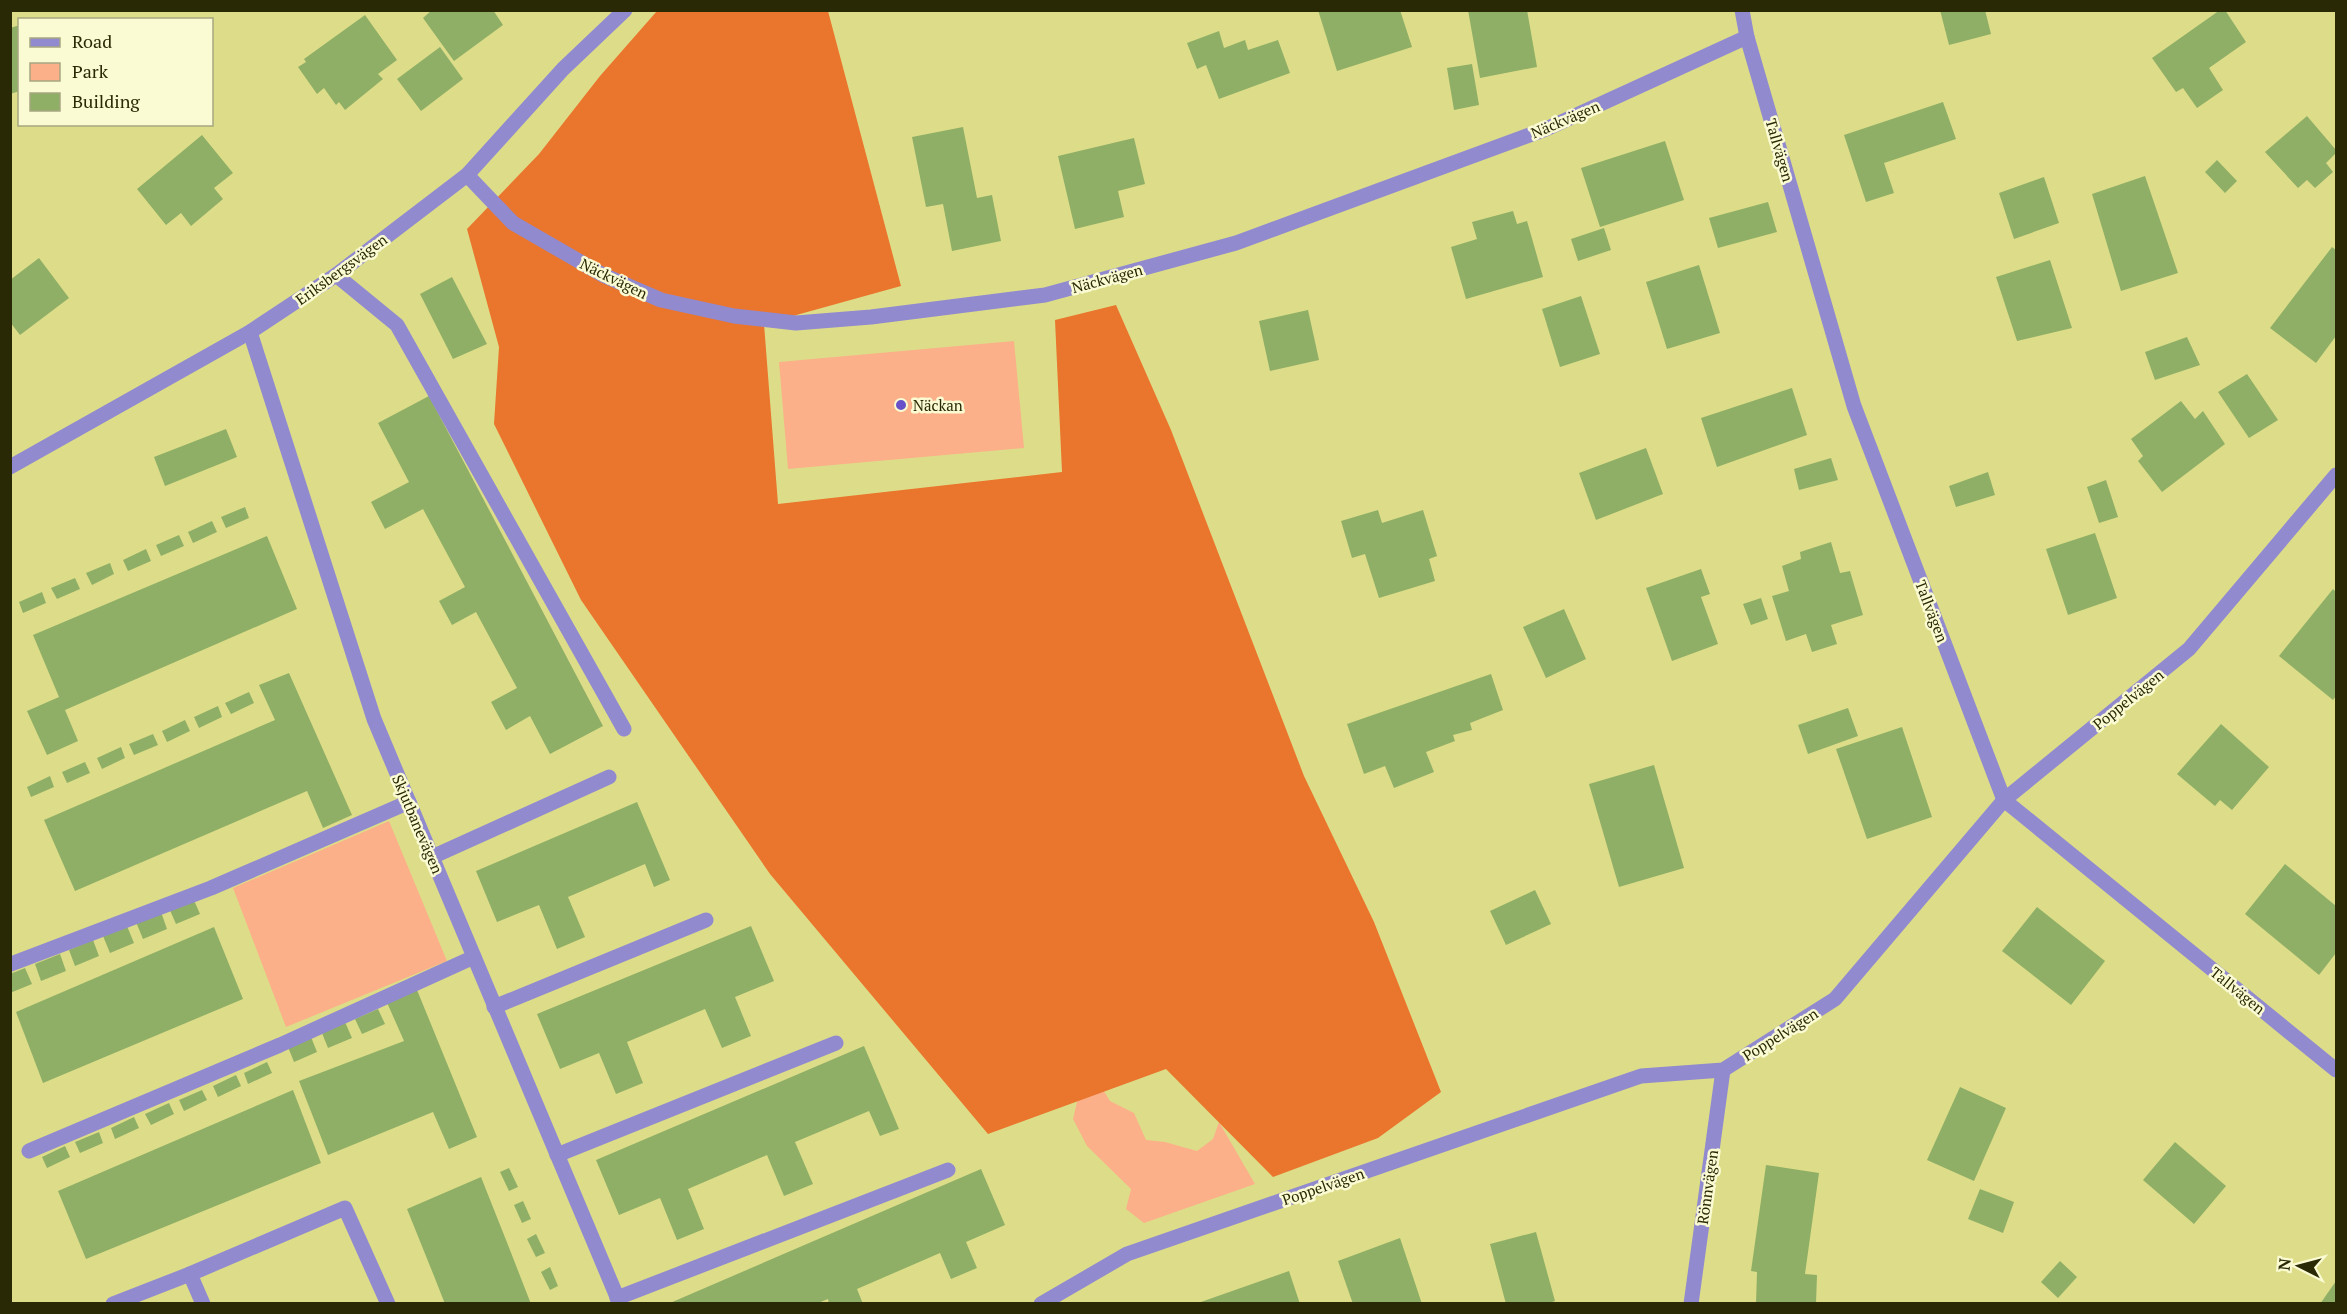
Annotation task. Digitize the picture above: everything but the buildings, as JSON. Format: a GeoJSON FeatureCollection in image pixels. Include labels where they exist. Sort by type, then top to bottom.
{"type":"FeatureCollection","features":[{"type":"Feature","properties":{"kind":"street","name":"Eriksbergsvägen"},"geometry":{"type":"LineString","coordinates":[[10,467],[249,332],[336,275],[467,175],[563,69],[624,10]]}},
{"type":"Feature","properties":{"kind":"street","name":"Tallvägen"},"geometry":{"type":"LineString","coordinates":[[1742,10],[1747,37],[1854,406],[2004,800],[2337,1070]]}},
{"type":"Feature","properties":{"kind":"street","name":"Näckvägen"},"geometry":{"type":"LineString","coordinates":[[467,175],[513,223],[603,275],[661,300],[734,316],[796,323],[871,317],[1045,294],[1236,243],[1545,129],[1747,37]]}},
{"type":"Feature","properties":{"kind":"street"},"geometry":{"type":"LineString","coordinates":[[336,275],[397,325],[624,729]]}},
{"type":"Feature","properties":{"kind":"street","name":"Skjutbanevägen"},"geometry":{"type":"LineString","coordinates":[[249,332],[374,719],[618,1300]]}},
{"type":"Feature","properties":{"kind":"street","name":"Poppelvägen"},"geometry":{"type":"LineString","coordinates":[[1041,1304],[1127,1254],[1641,1076],[1723,1070],[1835,999],[2004,800],[2189,649],[2337,475]]}},
{"type":"Feature","properties":{"kind":"street"},"geometry":{"type":"LineString","coordinates":[[432,857],[609,777]]}},
{"type":"Feature","properties":{"kind":"street"},"geometry":{"type":"LineString","coordinates":[[10,964],[211,888],[409,802]]}},
{"type":"Feature","properties":{"kind":"street"},"geometry":{"type":"LineString","coordinates":[[494,1007],[706,920]]}},
{"type":"Feature","properties":{"kind":"street"},"geometry":{"type":"LineString","coordinates":[[29,1151],[280,1046],[474,957]]}},
{"type":"Feature","properties":{"kind":"street"},"geometry":{"type":"LineString","coordinates":[[557,1155],[836,1043]]}},
{"type":"Feature","properties":{"kind":"street","name":"Rönnvägen"},"geometry":{"type":"LineString","coordinates":[[1691,1304],[1723,1070]]}},
{"type":"Feature","properties":{"kind":"street"},"geometry":{"type":"LineString","coordinates":[[618,1300],[948,1170]]}},
{"type":"Feature","properties":{"kind":"street"},"geometry":{"type":"LineString","coordinates":[[113,1304],[345,1208],[388,1304]]}},
{"type":"Feature","properties":{"kind":"street"},"geometry":{"type":"LineString","coordinates":[[190,1274],[203,1304]]}},
{"type":"Feature","properties":{"kind":"green space","name":"Näckan"},"geometry":{"type":"Polygon","coordinates":[[[1014,341],[1024,448],[788,469],[779,362],[1014,341]]]}},
{"type":"Feature","properties":{"kind":"green space"},"geometry":{"type":"Polygon","coordinates":[[[389,821],[447,961],[286,1027],[233,888],[389,821]]]}},
{"type":"Feature","properties":{"kind":"green space"},"geometry":{"type":"Polygon","coordinates":[[[1097,1080],[1110,1101],[1134,1113],[1146,1140],[1165,1142],[1197,1151],[1213,1139],[1219,1122],[1255,1184],[1144,1223],[1126,1209],[1131,1189],[1087,1146],[1073,1119],[1081,1085],[1097,1080]]]}},
{"type":"Feature","properties":{"kind":"shaded area"},"geometry":{"type":"Polygon","coordinates":[[[657,11],[828,11],[901,286],[764,324],[778,504],[1062,472],[1055,320],[1116,305],[1171,430],[1304,776],[1374,922],[1441,1092],[1378,1138],[1273,1177],[1166,1069],[988,1134],[770,874],[581,600],[494,424],[499,347],[467,229],[539,154],[600,76],[657,11]]]}},
{"type":"Feature","properties":{"kind":"place","name":"Näckan"},"geometry":{"type":"Point","coordinates":[901,405]}}]}
